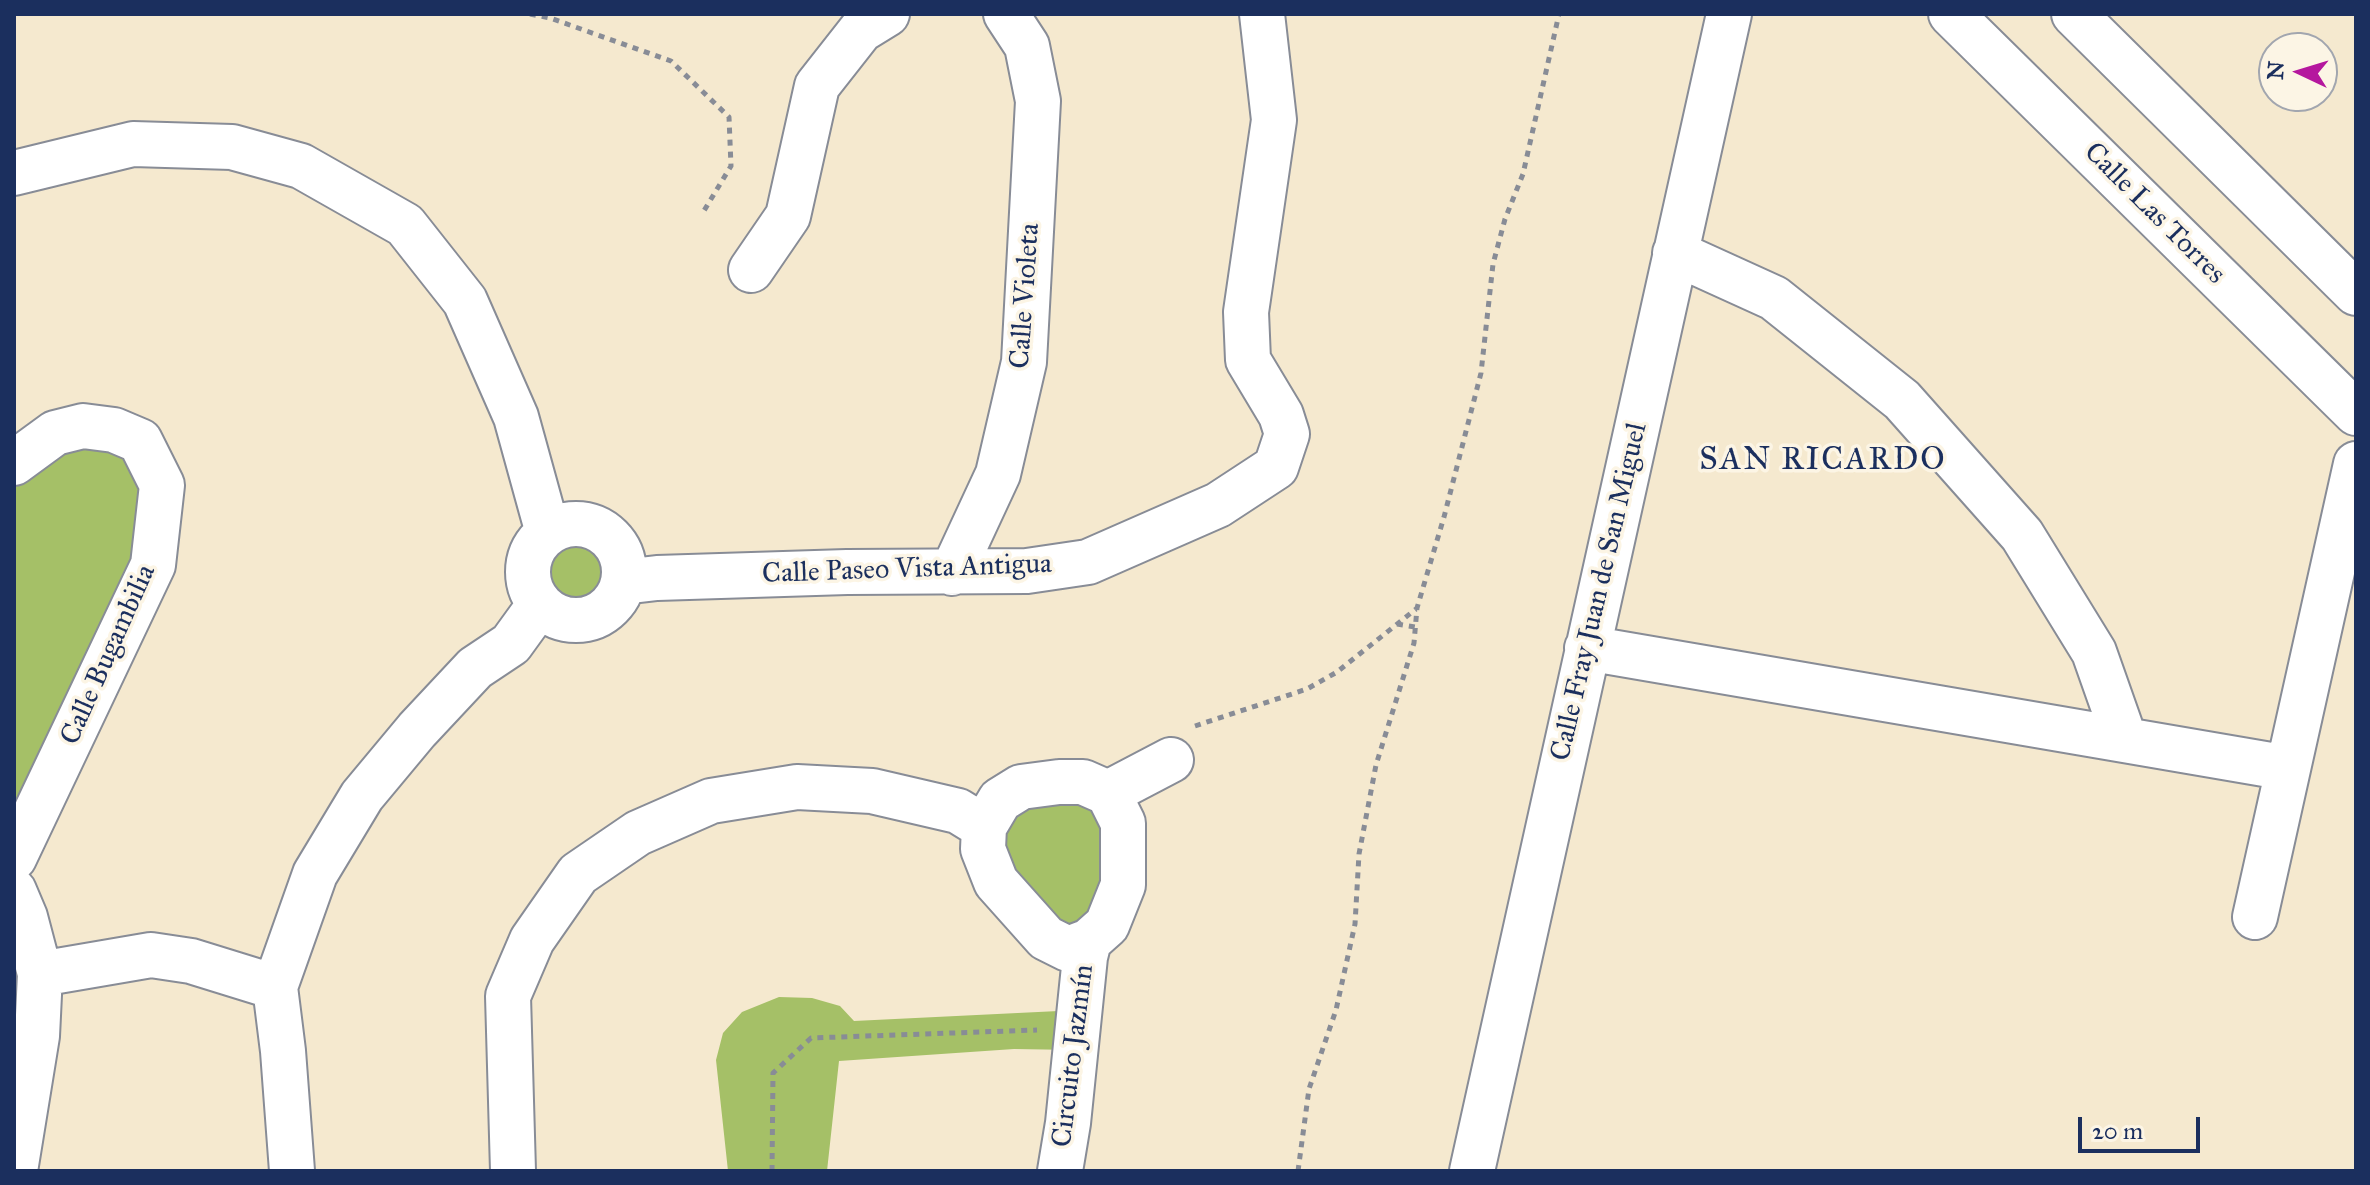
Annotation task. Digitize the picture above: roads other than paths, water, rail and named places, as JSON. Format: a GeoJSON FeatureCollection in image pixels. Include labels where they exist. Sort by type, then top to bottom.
{"type":"FeatureCollection","features":[{"type":"Feature","properties":{"kind":"street"},"geometry":{"type":"LineString","coordinates":[[751,270],[788,216],[817,86],[861,30],[887,14]]}},
{"type":"Feature","properties":{"kind":"street","name":"Calle Violeta"},"geometry":{"type":"LineString","coordinates":[[952,573],[998,474],[1024,362],[1038,101],[1027,46],[1006,14]]}},
{"type":"Feature","properties":{"kind":"street","name":"Calle Paseo Vista Antigua"},"geometry":{"type":"LineString","coordinates":[[623,582],[657,578],[847,572],[1027,571],[1088,562],[1218,505],[1276,467],[1287,434],[1281,415],[1248,360],[1246,312],[1274,120],[1262,14]]}},
{"type":"Feature","properties":{"kind":"street","name":"Calle Fray Juan de San Miguel"},"geometry":{"type":"LineString","coordinates":[[1472,1171],[1729,14]]}},
{"type":"Feature","properties":{"kind":"street","name":"Calle Las Torres"},"geometry":{"type":"LineString","coordinates":[[1951,14],[2356,413]]}},
{"type":"Feature","properties":{"kind":"street"},"geometry":{"type":"LineString","coordinates":[[2074,14],[2356,293]]}},
{"type":"Feature","properties":{"kind":"street"},"geometry":{"type":"LineString","coordinates":[[14,173],[133,144],[232,147],[301,166],[405,225],[465,301],[516,417],[548,533]]}},
{"type":"Feature","properties":{"kind":"street"},"geometry":{"type":"LineString","coordinates":[[1675,253],[1774,298],[1902,400],[2022,535],[2094,652],[2125,740]]}},
{"type":"Feature","properties":{"kind":"street","name":"Calle Bugambilia"},"geometry":{"type":"LineString","coordinates":[[14,463],[55,433],[83,426],[114,430],[140,441],[162,485],[153,565],[14,858]]}},
{"type":"Feature","properties":{"kind":"street"},"geometry":{"type":"LineString","coordinates":[[2255,917],[2356,464]]}},
{"type":"Feature","properties":{"kind":"street"},"geometry":{"type":"LineString","coordinates":[[579,524],[609,536],[621,557],[623,582],[617,598],[604,611],[588,619],[570,621],[554,615],[540,604],[531,590],[528,574],[530,559],[537,544],[548,533],[563,525],[579,524]]}},
{"type":"Feature","properties":{"kind":"street"},"geometry":{"type":"LineString","coordinates":[[292,1171],[275,987],[315,874],[362,796],[417,730],[475,668],[511,644],[540,604]]}},
{"type":"Feature","properties":{"kind":"street"},"geometry":{"type":"LineString","coordinates":[[1587,648],[2288,768]]}},
{"type":"Feature","properties":{"kind":"street"},"geometry":{"type":"LineString","coordinates":[[1108,793],[1171,760]]}},
{"type":"Feature","properties":{"kind":"street"},"geometry":{"type":"LineString","coordinates":[[1083,782],[1108,793],[1123,823],[1123,885],[1107,925],[1089,941],[1068,949],[1046,938],[996,882],[983,849],[984,827],[1000,800],[1021,787],[1083,782]]}},
{"type":"Feature","properties":{"kind":"street"},"geometry":{"type":"LineString","coordinates":[[513,1171],[508,996],[532,940],[578,874],[638,833],[711,801],[797,787],[872,791],[958,811],[984,827]]}},
{"type":"Feature","properties":{"kind":"street"},"geometry":{"type":"LineString","coordinates":[[14,891],[25,917],[40,974],[37,1036],[15,1171]]}},
{"type":"Feature","properties":{"kind":"street","name":"Circuito Jazmín"},"geometry":{"type":"LineString","coordinates":[[1060,1171],[1089,941]]}},
{"type":"Feature","properties":{"kind":"street"},"geometry":{"type":"LineString","coordinates":[[40,974],[151,955],[191,961],[275,987]]}},
{"type":"Feature","properties":{"kind":"district","name":"SAN RICARDO"},"geometry":{"type":"Point","coordinates":[1823,461]}}]}
